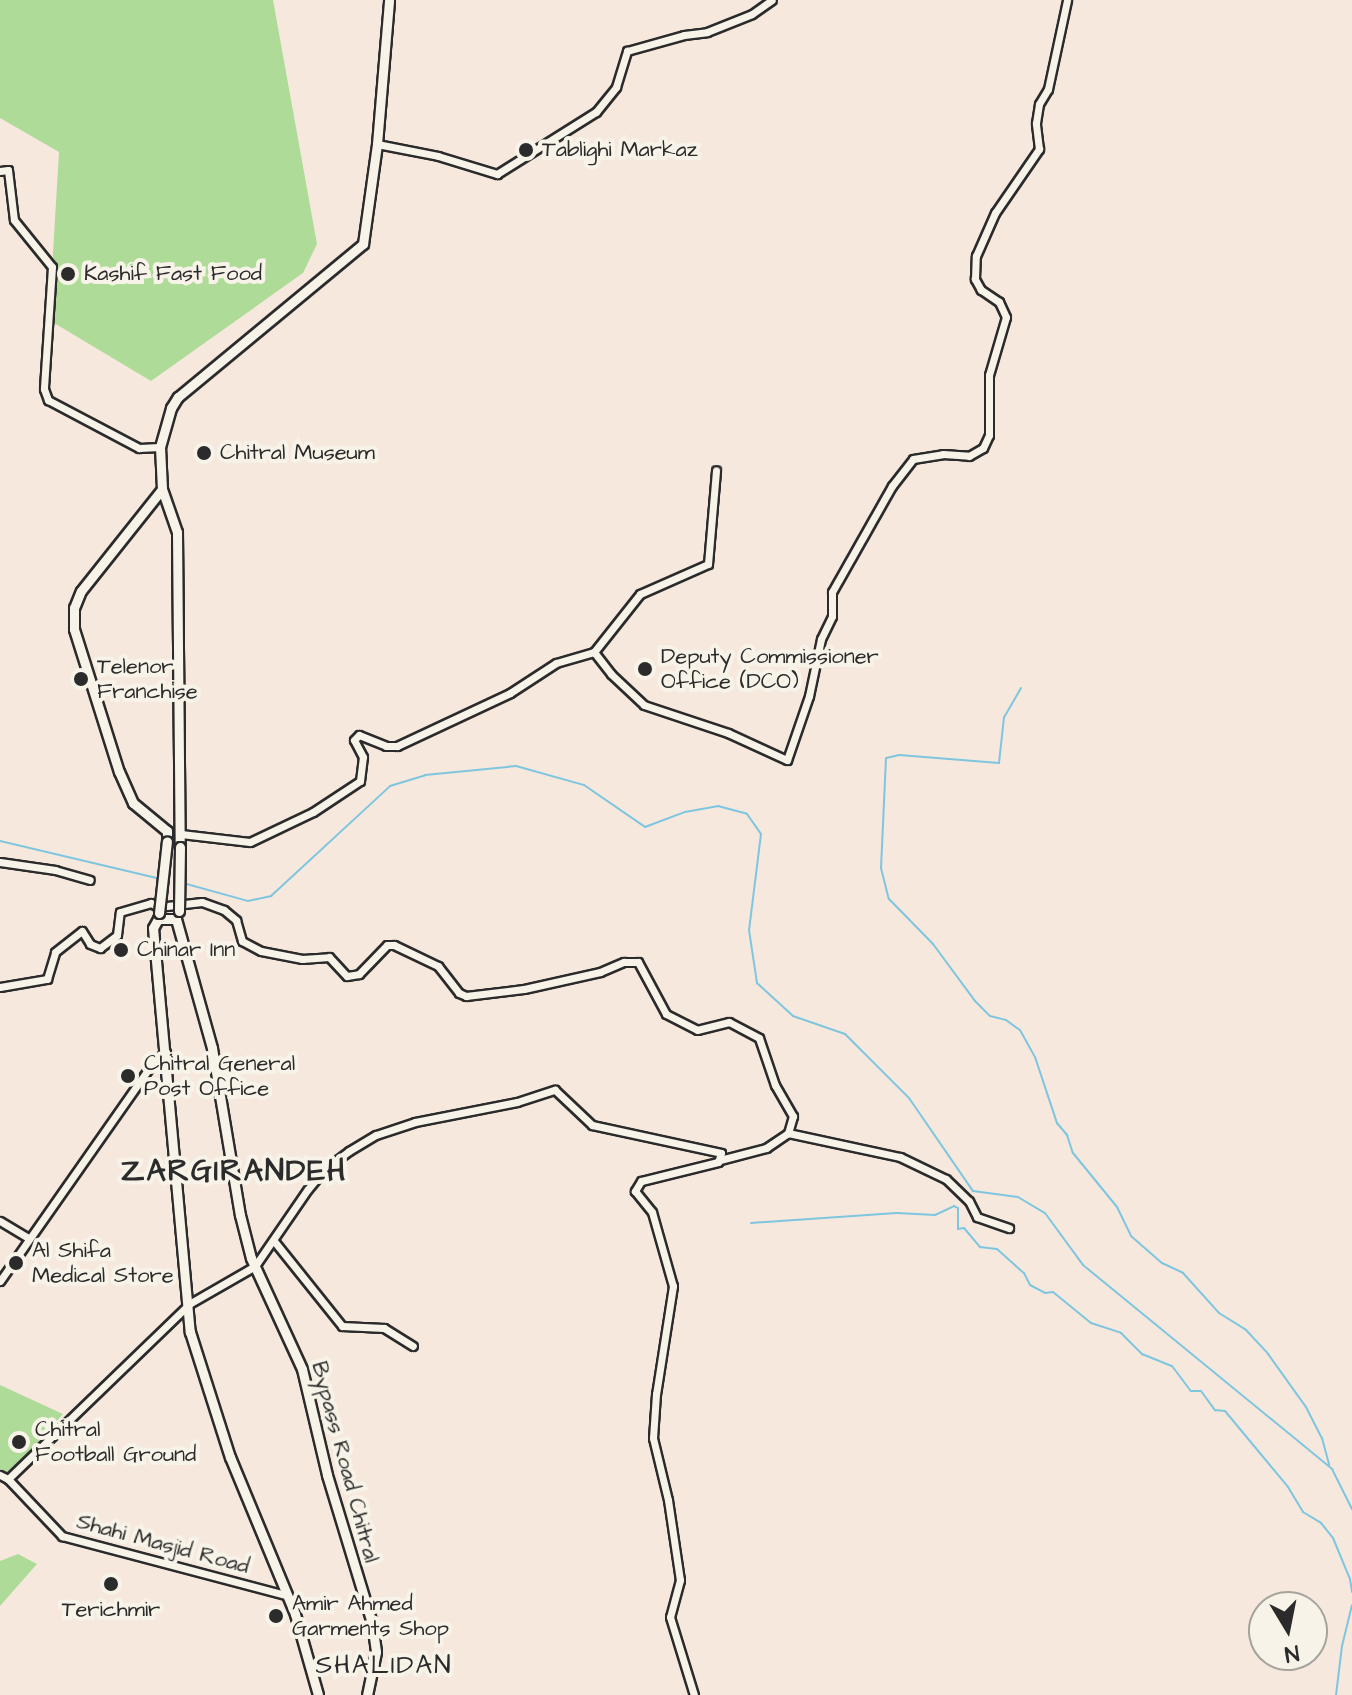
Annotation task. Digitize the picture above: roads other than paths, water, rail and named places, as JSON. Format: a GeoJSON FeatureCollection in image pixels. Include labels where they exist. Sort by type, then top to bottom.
{"type":"FeatureCollection","features":[{"type":"Feature","properties":{"kind":"street","name":"Bypass Road Chitral"},"geometry":{"type":"LineString","coordinates":[[367,1695],[376,1652],[372,1623],[327,1475],[302,1369],[255,1266],[240,1215],[212,1048],[177,915],[181,834],[177,532],[162,489],[160,447],[171,408],[178,397],[363,244],[377,144],[389,0]]}},
{"type":"Feature","properties":{"kind":"street"},"geometry":{"type":"LineString","coordinates":[[377,144],[438,156],[497,174],[596,112],[616,87],[627,51],[707,32],[752,14],[772,0]]}},
{"type":"Feature","properties":{"kind":"street"},"geometry":{"type":"LineString","coordinates":[[594,652],[611,674],[644,705],[728,733],[787,760],[809,696],[821,639],[832,616],[832,592],[892,486],[913,459],[932,454],[969,456],[983,448],[989,435],[989,375],[1006,317],[999,302],[981,290],[975,279],[976,256],[995,213],[1039,149],[1036,123],[1039,104],[1048,89],[1067,0]]}},
{"type":"Feature","properties":{"kind":"street"},"geometry":{"type":"LineString","coordinates":[[4,170],[14,220],[52,267],[44,389],[48,400],[139,448],[160,447]]}},
{"type":"Feature","properties":{"kind":"street"},"geometry":{"type":"LineString","coordinates":[[181,834],[250,842],[313,812],[360,781],[363,757],[354,740],[359,735],[386,746],[397,746],[510,693],[556,663],[594,652],[640,594],[708,564],[716,470]]}},
{"type":"Feature","properties":{"kind":"street"},"geometry":{"type":"LineString","coordinates":[[162,489],[81,591],[72,619],[119,772],[133,803],[167,831],[158,916],[153,928],[195,1353],[230,1457],[295,1614],[318,1695]]}},
{"type":"Feature","properties":{"kind":"street"},"geometry":{"type":"LineString","coordinates":[[0,862],[55,870],[90,880]]}},
{"type":"Feature","properties":{"kind":"street"},"geometry":{"type":"LineString","coordinates":[[0,987],[47,979],[55,952],[82,931],[90,944],[100,948],[117,935],[120,912],[151,903],[158,907],[202,902],[224,910],[236,920],[242,941],[261,951],[302,959],[329,957],[347,976],[359,974],[387,945],[394,945],[438,966],[459,993],[466,996],[524,989],[600,972],[624,962],[638,962],[666,1014],[697,1030],[729,1022],[759,1038],[775,1085],[793,1116],[788,1133],[766,1148],[641,1181],[635,1191],[652,1212],[673,1286],[656,1394],[653,1438],[668,1500],[680,1580],[670,1617],[694,1695]]}},
{"type":"Feature","properties":{"kind":"street"},"geometry":{"type":"LineString","coordinates":[[158,916],[177,915]]}},
{"type":"Feature","properties":{"kind":"street"},"geometry":{"type":"LineString","coordinates":[[0,1281],[154,1061],[166,1052]]}},
{"type":"Feature","properties":{"kind":"street"},"geometry":{"type":"LineString","coordinates":[[255,1266],[292,1210],[325,1169],[376,1135],[447,1113],[517,1102],[555,1090],[592,1125],[721,1153],[720,1160]]}},
{"type":"Feature","properties":{"kind":"street"},"geometry":{"type":"LineString","coordinates":[[788,1133],[900,1157],[946,1179],[969,1201],[977,1217],[1009,1228]]}},
{"type":"Feature","properties":{"kind":"street"},"geometry":{"type":"LineString","coordinates":[[0,1221],[28,1238]]}},
{"type":"Feature","properties":{"kind":"street"},"geometry":{"type":"LineString","coordinates":[[274,1241],[342,1326],[384,1328],[413,1346]]}},
{"type":"Feature","properties":{"kind":"street","name":"Shahi Masjid Road"},"geometry":{"type":"LineString","coordinates":[[255,1266],[189,1304],[4,1477],[62,1536],[285,1595]]}},
{"type":"Feature","properties":{"kind":"waterway"},"geometry":{"type":"LineString","coordinates":[[1021,688],[1004,717],[999,763],[899,755],[886,758],[881,868],[889,899],[933,944],[975,1001],[990,1016],[1006,1020],[1020,1030],[1035,1057],[1057,1123],[1067,1135],[1073,1153],[1117,1207],[1131,1236],[1162,1263],[1183,1273],[1219,1313],[1246,1330],[1268,1354],[1306,1407],[1322,1438],[1329,1465]]}},
{"type":"Feature","properties":{"kind":"waterway"},"geometry":{"type":"LineString","coordinates":[[183,883],[248,901],[271,896],[390,786],[425,775],[516,766],[584,785],[645,827],[685,812],[718,806],[747,814],[761,834],[749,930],[757,983],[793,1016],[845,1034],[909,1098],[973,1191],[1018,1197],[1045,1213],[1083,1265],[1332,1469],[1352,1509]]}},
{"type":"Feature","properties":{"kind":"waterway"},"geometry":{"type":"LineString","coordinates":[[0,841],[157,878]]}},
{"type":"Feature","properties":{"kind":"waterway"},"geometry":{"type":"LineString","coordinates":[[751,1223],[897,1213],[935,1215],[954,1206],[958,1208],[958,1229],[964,1228],[980,1247],[997,1249],[1024,1273],[1030,1285],[1045,1293],[1053,1292],[1091,1323],[1121,1333],[1142,1354],[1172,1366],[1191,1391],[1201,1391],[1215,1410],[1225,1411],[1288,1487],[1303,1512],[1321,1523],[1333,1538],[1350,1579],[1352,1592]]}},
{"type":"Feature","properties":{"kind":"waterway"},"geometry":{"type":"LineString","coordinates":[[1336,1695],[1342,1646],[1352,1605]]}},
{"type":"Feature","properties":{"kind":"place","name":"Tablighi Markaz"},"geometry":{"type":"Point","coordinates":[526,150]}},
{"type":"Feature","properties":{"kind":"place","name":"Kashif Fast Food"},"geometry":{"type":"Point","coordinates":[68,274]}},
{"type":"Feature","properties":{"kind":"place","name":"Chitral Museum"},"geometry":{"type":"Point","coordinates":[204,453]}},
{"type":"Feature","properties":{"kind":"place","name":"Deputy Commissioner Office (DCO)"},"geometry":{"type":"Point","coordinates":[645,669]}},
{"type":"Feature","properties":{"kind":"place","name":"Telenor Franchise"},"geometry":{"type":"Point","coordinates":[81,679]}},
{"type":"Feature","properties":{"kind":"place","name":"Chinar Inn"},"geometry":{"type":"Point","coordinates":[121,950]}},
{"type":"Feature","properties":{"kind":"place","name":"Chitral General Post Office"},"geometry":{"type":"Point","coordinates":[128,1076]}},
{"type":"Feature","properties":{"kind":"place","name":"Al Shifa Medical Store"},"geometry":{"type":"Point","coordinates":[16,1263]}},
{"type":"Feature","properties":{"kind":"place","name":"Chitral Football Ground"},"geometry":{"type":"Point","coordinates":[19,1442]}},
{"type":"Feature","properties":{"kind":"place","name":"Terichmir"},"geometry":{"type":"Point","coordinates":[111,1584]}},
{"type":"Feature","properties":{"kind":"place","name":"Amir Ahmed Garments Shop"},"geometry":{"type":"Point","coordinates":[276,1616]}},
{"type":"Feature","properties":{"kind":"district","name":"ZARGIRANDEH"},"geometry":{"type":"Point","coordinates":[234,1171]}},
{"type":"Feature","properties":{"kind":"district","name":"SHALIDAN"},"geometry":{"type":"Point","coordinates":[384,1666]}}]}
